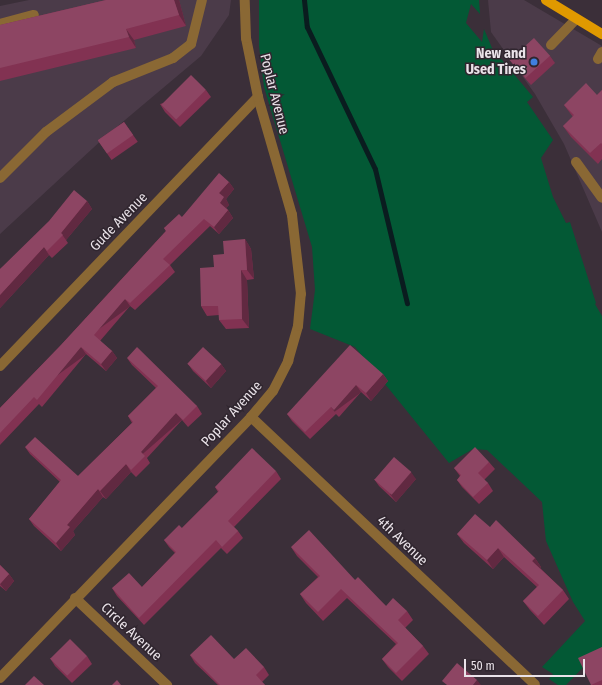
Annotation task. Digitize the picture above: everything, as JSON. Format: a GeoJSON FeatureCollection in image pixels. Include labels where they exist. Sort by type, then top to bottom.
{"type":"FeatureCollection","features":[{"type":"Feature","properties":{"kind":"main road"},"geometry":{"type":"LineString","coordinates":[[546,0],[602,34]]}},
{"type":"Feature","properties":{"kind":"street"},"geometry":{"type":"LineString","coordinates":[[0,178],[46,132],[112,82],[173,58],[191,44],[202,0]]}},
{"type":"Feature","properties":{"kind":"street","name":"Poplar Avenue"},"geometry":{"type":"LineString","coordinates":[[0,678],[252,417],[273,391],[288,361],[298,326],[301,294],[292,215],[258,97],[246,38],[245,0]]}},
{"type":"Feature","properties":{"kind":"street"},"geometry":{"type":"LineString","coordinates":[[0,24],[34,15]]}},
{"type":"Feature","properties":{"kind":"street"},"geometry":{"type":"LineString","coordinates":[[551,45],[576,19]]}},
{"type":"Feature","properties":{"kind":"street","name":"Gude Avenue"},"geometry":{"type":"LineString","coordinates":[[0,366],[258,97]]}},
{"type":"Feature","properties":{"kind":"street"},"geometry":{"type":"LineString","coordinates":[[576,162],[602,198]]}},
{"type":"Feature","properties":{"kind":"street","name":"4th Avenue"},"geometry":{"type":"LineString","coordinates":[[252,417],[529,683]]}},
{"type":"Feature","properties":{"kind":"street","name":"Circle Avenue"},"geometry":{"type":"LineString","coordinates":[[76,598],[167,685]]}},
{"type":"Feature","properties":{"kind":"shaded area"},"geometry":{"type":"Polygon","coordinates":[[[29,0],[231,0],[229,15],[201,56],[106,136],[0,234],[0,6],[29,0]]]}},
{"type":"Feature","properties":{"kind":"shaded area"},"geometry":{"type":"Polygon","coordinates":[[[488,0],[524,0],[602,46],[602,232],[564,144],[535,94],[491,32],[488,0]]]}},
{"type":"Feature","properties":{"kind":"green space"},"geometry":{"type":"Polygon","coordinates":[[[259,0],[479,0],[480,14],[471,4],[466,23],[482,42],[484,29],[492,48],[533,97],[527,102],[553,140],[541,158],[553,197],[566,223],[570,222],[596,303],[595,304],[602,316],[602,648],[566,685],[558,685],[549,679],[553,674],[542,667],[585,621],[573,602],[546,541],[542,502],[487,450],[473,449],[449,463],[355,347],[310,329],[315,290],[312,247],[264,87],[259,46],[259,0]]]}},
{"type":"Feature","properties":{"kind":"building"},"geometry":{"type":"Polygon","coordinates":[[[106,0],[174,0],[179,15],[126,29],[129,37],[0,68],[0,25],[106,0]]]}},
{"type":"Feature","properties":{"kind":"building"},"geometry":{"type":"Polygon","coordinates":[[[534,38],[550,56],[526,78],[509,60],[534,38]]]}},
{"type":"Feature","properties":{"kind":"building"},"geometry":{"type":"Polygon","coordinates":[[[191,75],[206,90],[176,120],[161,105],[191,75]]]}},
{"type":"Feature","properties":{"kind":"building"},"geometry":{"type":"Polygon","coordinates":[[[586,83],[597,95],[602,90],[602,144],[601,143],[590,153],[563,126],[574,115],[564,105],[586,83]]]}},
{"type":"Feature","properties":{"kind":"building"},"geometry":{"type":"Polygon","coordinates":[[[124,122],[133,135],[107,153],[98,140],[124,122]]]}},
{"type":"Feature","properties":{"kind":"building"},"geometry":{"type":"Polygon","coordinates":[[[219,173],[229,182],[219,193],[224,197],[220,203],[228,210],[214,227],[204,219],[163,259],[170,265],[130,303],[125,299],[94,335],[112,351],[101,364],[81,347],[37,400],[34,397],[0,433],[0,408],[61,345],[166,231],[164,228],[179,214],[182,217],[219,173]]]}},
{"type":"Feature","properties":{"kind":"building"},"geometry":{"type":"Polygon","coordinates":[[[74,190],[87,201],[61,233],[63,235],[47,251],[44,247],[0,295],[0,269],[49,221],[74,190]]]}},
{"type":"Feature","properties":{"kind":"building"},"geometry":{"type":"Polygon","coordinates":[[[245,239],[247,270],[241,270],[242,319],[219,320],[218,306],[201,306],[200,268],[214,267],[213,255],[224,254],[223,241],[245,239]]]}},
{"type":"Feature","properties":{"kind":"building"},"geometry":{"type":"Polygon","coordinates":[[[350,345],[383,374],[366,393],[356,385],[334,410],[331,407],[305,432],[287,414],[350,345]]]}},
{"type":"Feature","properties":{"kind":"building"},"geometry":{"type":"Polygon","coordinates":[[[137,347],[197,406],[183,420],[176,413],[141,452],[145,456],[131,470],[126,464],[100,491],[98,489],[67,525],[70,527],[56,543],[29,519],[61,480],[25,447],[35,437],[78,476],[133,422],[128,416],[158,386],[127,358],[137,347]]]}},
{"type":"Feature","properties":{"kind":"building"},"geometry":{"type":"Polygon","coordinates":[[[203,347],[221,364],[206,381],[187,364],[203,347]]]}},
{"type":"Feature","properties":{"kind":"building"},"geometry":{"type":"Polygon","coordinates":[[[475,447],[489,462],[478,473],[488,483],[473,497],[457,480],[461,475],[454,468],[475,447]]]}},
{"type":"Feature","properties":{"kind":"building"},"geometry":{"type":"Polygon","coordinates":[[[252,448],[276,471],[228,521],[238,531],[222,547],[216,540],[139,618],[112,588],[129,573],[142,587],[176,552],[164,540],[179,525],[182,528],[219,491],[215,487],[252,448]]]}},
{"type":"Feature","properties":{"kind":"building"},"geometry":{"type":"Polygon","coordinates":[[[394,457],[411,472],[392,495],[374,480],[394,457]]]}},
{"type":"Feature","properties":{"kind":"building"},"geometry":{"type":"Polygon","coordinates":[[[475,514],[490,527],[496,520],[535,558],[532,561],[563,590],[538,616],[523,601],[539,585],[498,548],[487,560],[457,534],[475,514]]]}},
{"type":"Feature","properties":{"kind":"building"},"geometry":{"type":"Polygon","coordinates":[[[309,530],[355,580],[358,577],[386,606],[393,598],[407,611],[398,620],[423,646],[396,673],[382,659],[398,643],[341,589],[318,612],[300,594],[320,576],[291,547],[309,530]]]}},
{"type":"Feature","properties":{"kind":"building"},"geometry":{"type":"Polygon","coordinates":[[[0,565],[9,574],[0,584],[0,565]]]}},
{"type":"Feature","properties":{"kind":"building"},"geometry":{"type":"Polygon","coordinates":[[[211,635],[234,659],[246,648],[264,667],[256,675],[265,685],[220,685],[190,655],[211,635]]]}},
{"type":"Feature","properties":{"kind":"building"},"geometry":{"type":"Polygon","coordinates":[[[70,639],[87,656],[67,676],[50,659],[70,639]]]}},
{"type":"Feature","properties":{"kind":"building"},"geometry":{"type":"Polygon","coordinates":[[[602,647],[602,680],[591,685],[578,658],[602,647]]]}},
{"type":"Feature","properties":{"kind":"building"},"geometry":{"type":"Polygon","coordinates":[[[457,663],[477,680],[473,685],[447,685],[442,681],[457,663]]]}},
{"type":"Feature","properties":{"kind":"building"},"geometry":{"type":"Polygon","coordinates":[[[34,676],[44,685],[25,685],[34,676]]]}},
{"type":"Feature","properties":{"kind":"building"},"geometry":{"type":"Polygon","coordinates":[[[117,680],[121,685],[112,685],[117,680]]]}},
{"type":"Feature","properties":{"kind":"waterway"},"geometry":{"type":"LineString","coordinates":[[304,0],[307,27],[375,169],[407,303]]}},
{"type":"Feature","properties":{"kind":"place","name":"New and Used Tires"},"geometry":{"type":"Point","coordinates":[534,62]}}]}
